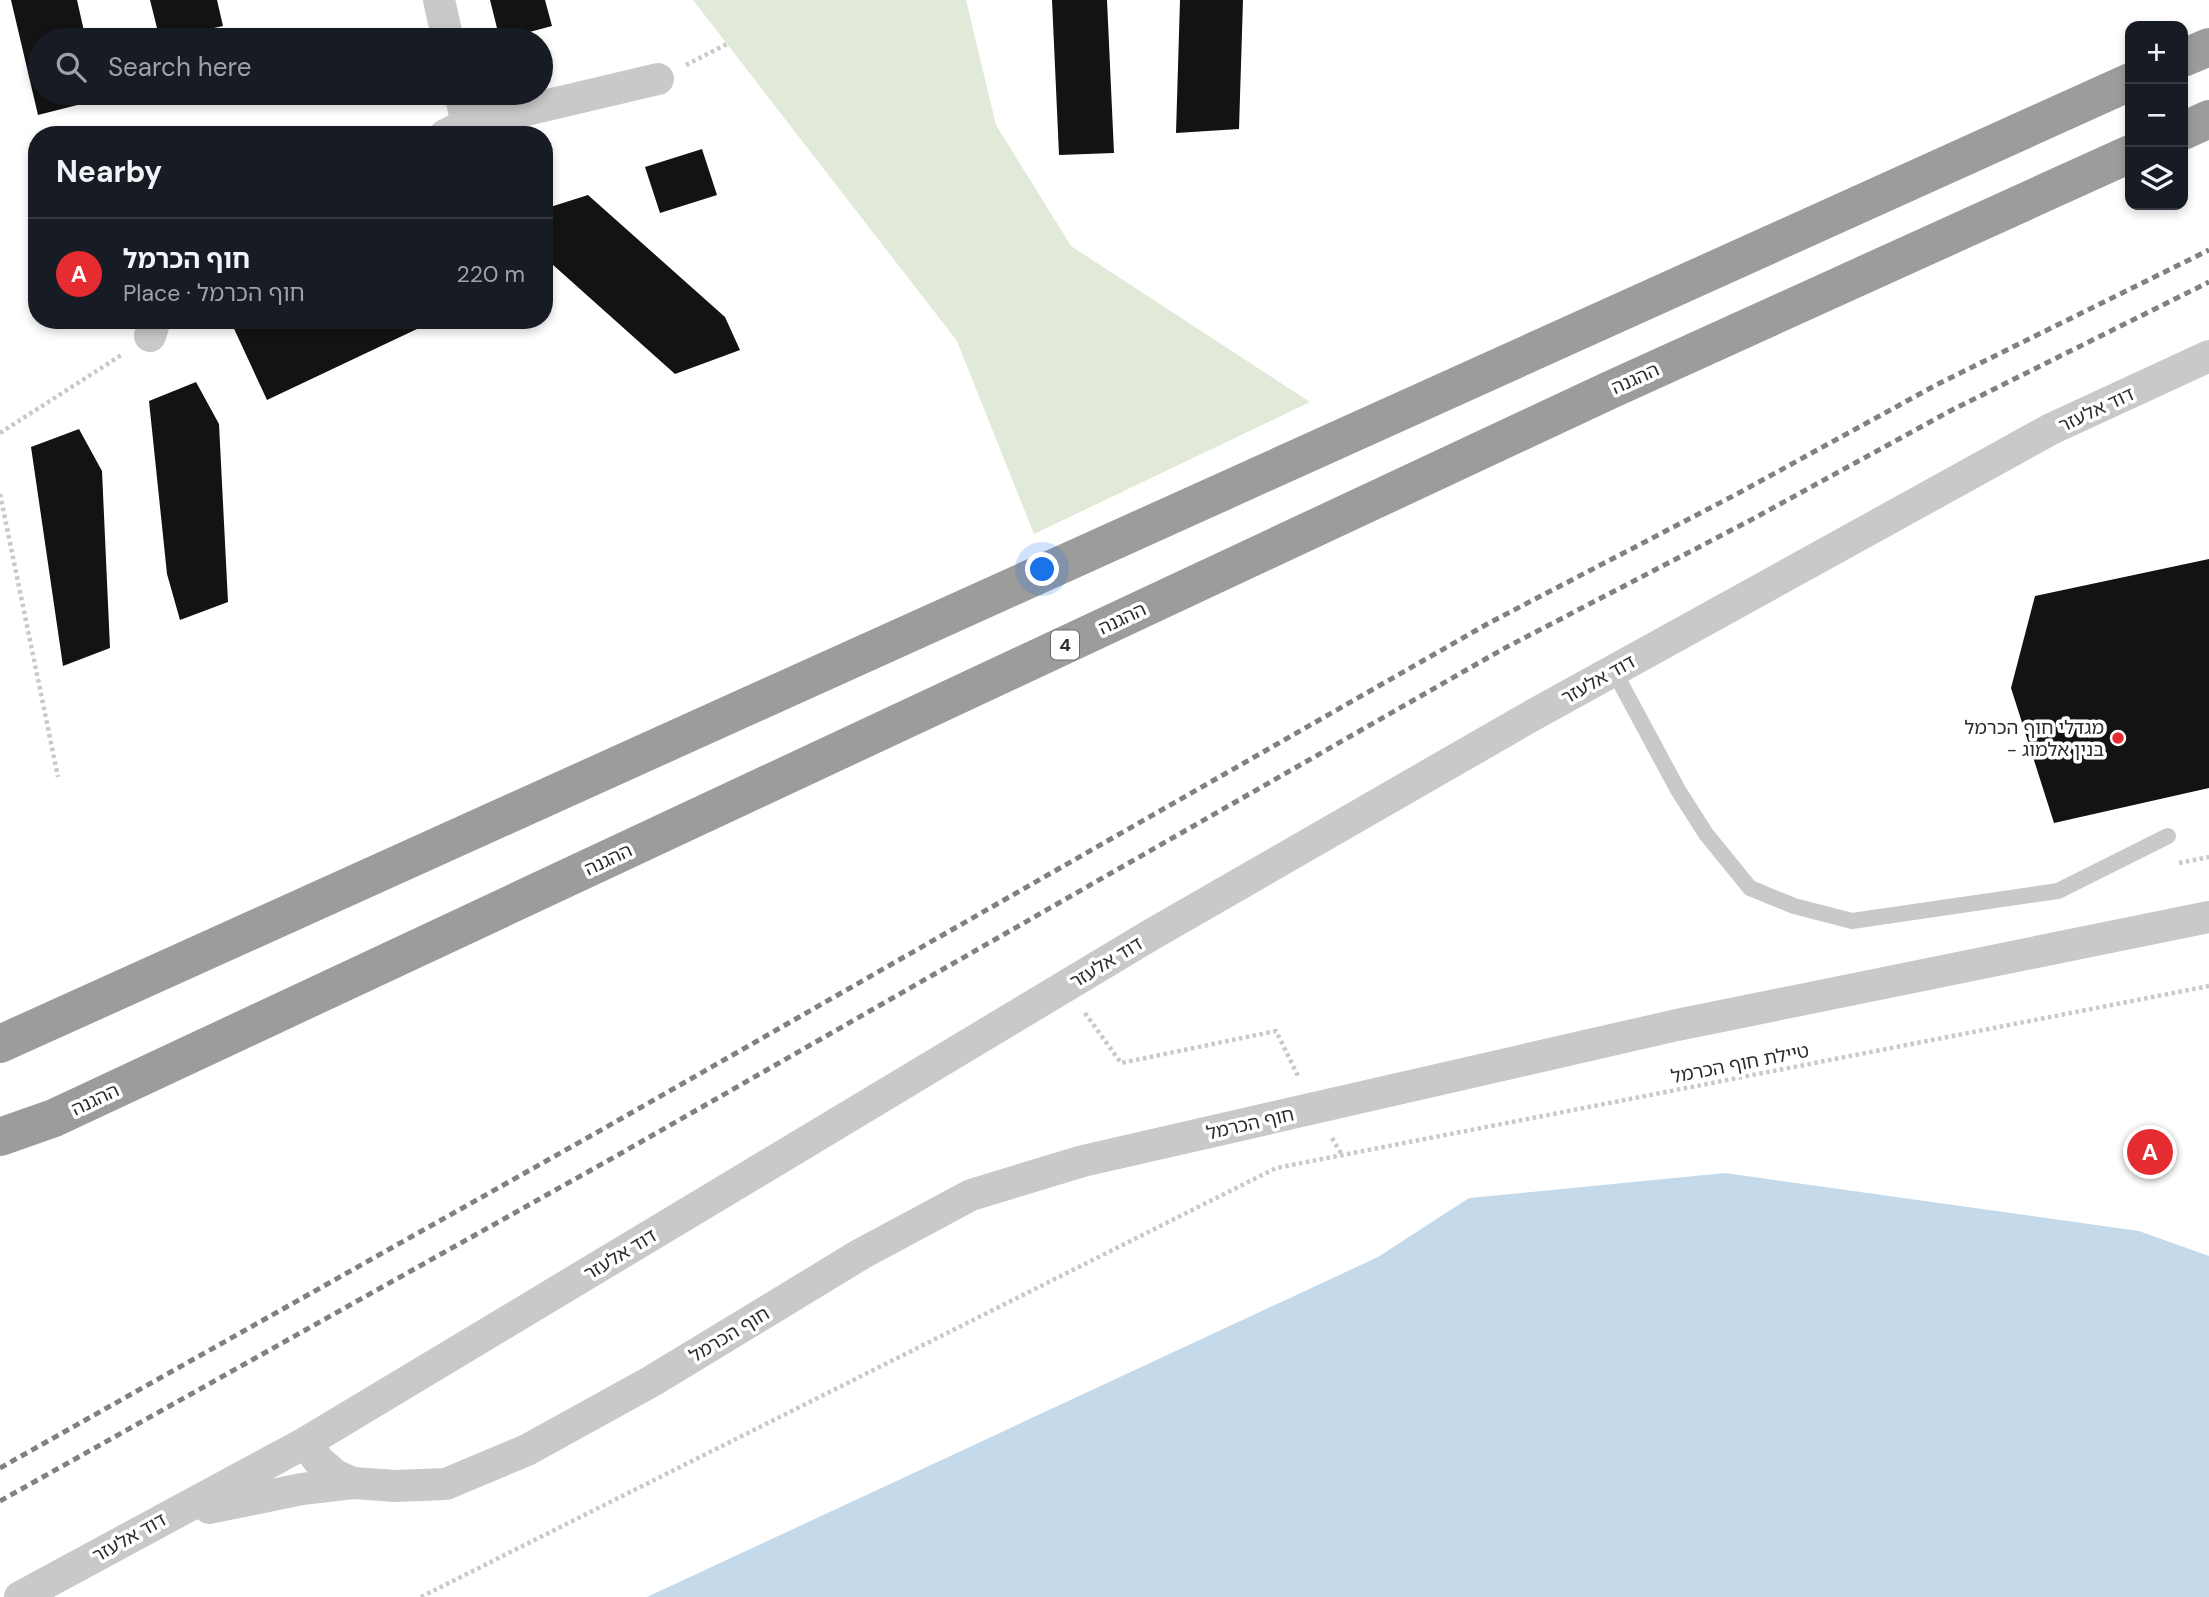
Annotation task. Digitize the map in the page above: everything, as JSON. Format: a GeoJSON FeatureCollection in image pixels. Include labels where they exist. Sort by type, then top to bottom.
{"type":"FeatureCollection","features":[{"type":"Feature","properties":{"kind":"highway"},"geometry":{"type":"LineString","coordinates":[[2188,56],[2209,47]]}},
{"type":"Feature","properties":{"kind":"highway"},"geometry":{"type":"LineString","coordinates":[[0,1044],[2126,84]]}},
{"type":"Feature","properties":{"kind":"highway"},"geometry":{"type":"LineString","coordinates":[[2188,129],[2209,119]]}},
{"type":"Feature","properties":{"kind":"highway","name":"ההגנה"},"geometry":{"type":"LineString","coordinates":[[0,1137],[54,1118],[1584,402],[2125,156]]}},
{"type":"Feature","properties":{"kind":"street"},"geometry":{"type":"LineString","coordinates":[[439,0],[445,28]]}},
{"type":"Feature","properties":{"kind":"street"},"geometry":{"type":"LineString","coordinates":[[468,126],[658,79]]}},
{"type":"Feature","properties":{"kind":"street"},"geometry":{"type":"LineString","coordinates":[[456,126],[459,105]]}},
{"type":"Feature","properties":{"kind":"street","name":"דוד אלעזר"},"geometry":{"type":"LineString","coordinates":[[19,1597],[305,1443],[1196,909],[1750,593],[2052,429],[2209,356]]}},
{"type":"Feature","properties":{"kind":"street","name":"חוף הכרמל"},"geometry":{"type":"LineString","coordinates":[[163,1519],[247,1498],[353,1483],[397,1486],[446,1484],[527,1451],[652,1381],[861,1254],[971,1195],[1083,1161],[1677,1025],[2209,917]]}},
{"type":"Feature","properties":{"kind":"street","name":"חוף הכרמל"},"geometry":{"type":"LineString","coordinates":[[305,1443],[335,1475],[353,1483]]}},
{"type":"Feature","properties":{"kind":"lane"},"geometry":{"type":"LineString","coordinates":[[1614,671],[1678,790],[1706,834],[1750,888],[1794,906],[1852,920],[2058,891],[2168,836]]}},
{"type":"Feature","properties":{"kind":"path"},"geometry":{"type":"LineString","coordinates":[[658,79],[727,44]]}},
{"type":"Feature","properties":{"kind":"path"},"geometry":{"type":"LineString","coordinates":[[0,433],[151,329]]}},
{"type":"Feature","properties":{"kind":"path"},"geometry":{"type":"LineString","coordinates":[[0,494],[58,777]]}},
{"type":"Feature","properties":{"kind":"path"},"geometry":{"type":"LineString","coordinates":[[1066,986],[1121,1063],[1276,1031]]}},
{"type":"Feature","properties":{"kind":"path","name":"טיילת חוף הכרמל"},"geometry":{"type":"LineString","coordinates":[[421,1597],[1276,1168],[2209,986]]}},
{"type":"Feature","properties":{"kind":"green space"},"geometry":{"type":"Polygon","coordinates":[[[693,0],[966,0],[996,125],[1071,246],[1310,402],[1034,534],[957,341],[693,0]]]}},
{"type":"Feature","properties":{"kind":"water"},"geometry":{"type":"Polygon","coordinates":[[[1725,1173],[2139,1231],[2209,1256],[2209,1597],[647,1597],[1378,1257],[1469,1198],[1725,1173]]]}},
{"type":"Feature","properties":{"kind":"building"},"geometry":{"type":"Polygon","coordinates":[[[11,0],[77,0],[83,28],[28,28],[28,72],[11,0]]]}},
{"type":"Feature","properties":{"kind":"building"},"geometry":{"type":"Polygon","coordinates":[[[150,0],[217,0],[223,26],[157,28],[150,0]]]}},
{"type":"Feature","properties":{"kind":"building"},"geometry":{"type":"Polygon","coordinates":[[[490,0],[545,0],[552,26],[497,28],[490,0]]]}},
{"type":"Feature","properties":{"kind":"building"},"geometry":{"type":"Polygon","coordinates":[[[1052,0],[1107,0],[1114,153],[1059,155],[1052,0]]]}},
{"type":"Feature","properties":{"kind":"building"},"geometry":{"type":"Polygon","coordinates":[[[1180,0],[1243,0],[1239,129],[1176,133],[1180,0]]]}},
{"type":"Feature","properties":{"kind":"building"},"geometry":{"type":"Polygon","coordinates":[[[36,105],[77,105],[38,115],[36,105]]]}},
{"type":"Feature","properties":{"kind":"building"},"geometry":{"type":"Polygon","coordinates":[[[702,149],[717,195],[660,213],[645,167],[702,149]]]}},
{"type":"Feature","properties":{"kind":"building"},"geometry":{"type":"Polygon","coordinates":[[[588,195],[725,317],[740,350],[675,374],[553,265],[553,206],[588,195]]]}},
{"type":"Feature","properties":{"kind":"building"},"geometry":{"type":"Polygon","coordinates":[[[234,329],[417,329],[267,400],[234,329]]]}},
{"type":"Feature","properties":{"kind":"building"},"geometry":{"type":"Polygon","coordinates":[[[196,382],[219,424],[228,602],[180,620],[167,574],[149,401],[196,382]]]}},
{"type":"Feature","properties":{"kind":"building"},"geometry":{"type":"Polygon","coordinates":[[[79,429],[102,471],[110,648],[63,666],[31,447],[79,429]]]}},
{"type":"Feature","properties":{"kind":"building","name":"מגדלי חוף הכרמל - בנין אלמוג"},"geometry":{"type":"Polygon","coordinates":[[[2209,559],[2209,788],[2054,823],[2011,688],[2035,596],[2209,559]]]}},
{"type":"Feature","properties":{"kind":"railway"},"geometry":{"type":"LineString","coordinates":[[0,1468],[603,1129],[1489,623],[1735,495],[1936,385],[2209,250]]}},
{"type":"Feature","properties":{"kind":"railway"},"geometry":{"type":"LineString","coordinates":[[0,1501],[618,1155],[1503,649],[1749,521],[1950,411],[2209,282]]}},
{"type":"Feature","properties":{"kind":"place","name":"מגדלי חוף הכרמל - בנין אלמוג"},"geometry":{"type":"Point","coordinates":[2118,738]}},
{"type":"Feature","properties":{"kind":"place","name":"חוף הכרמל"},"geometry":{"type":"Point","coordinates":[2150,1152]}}]}
